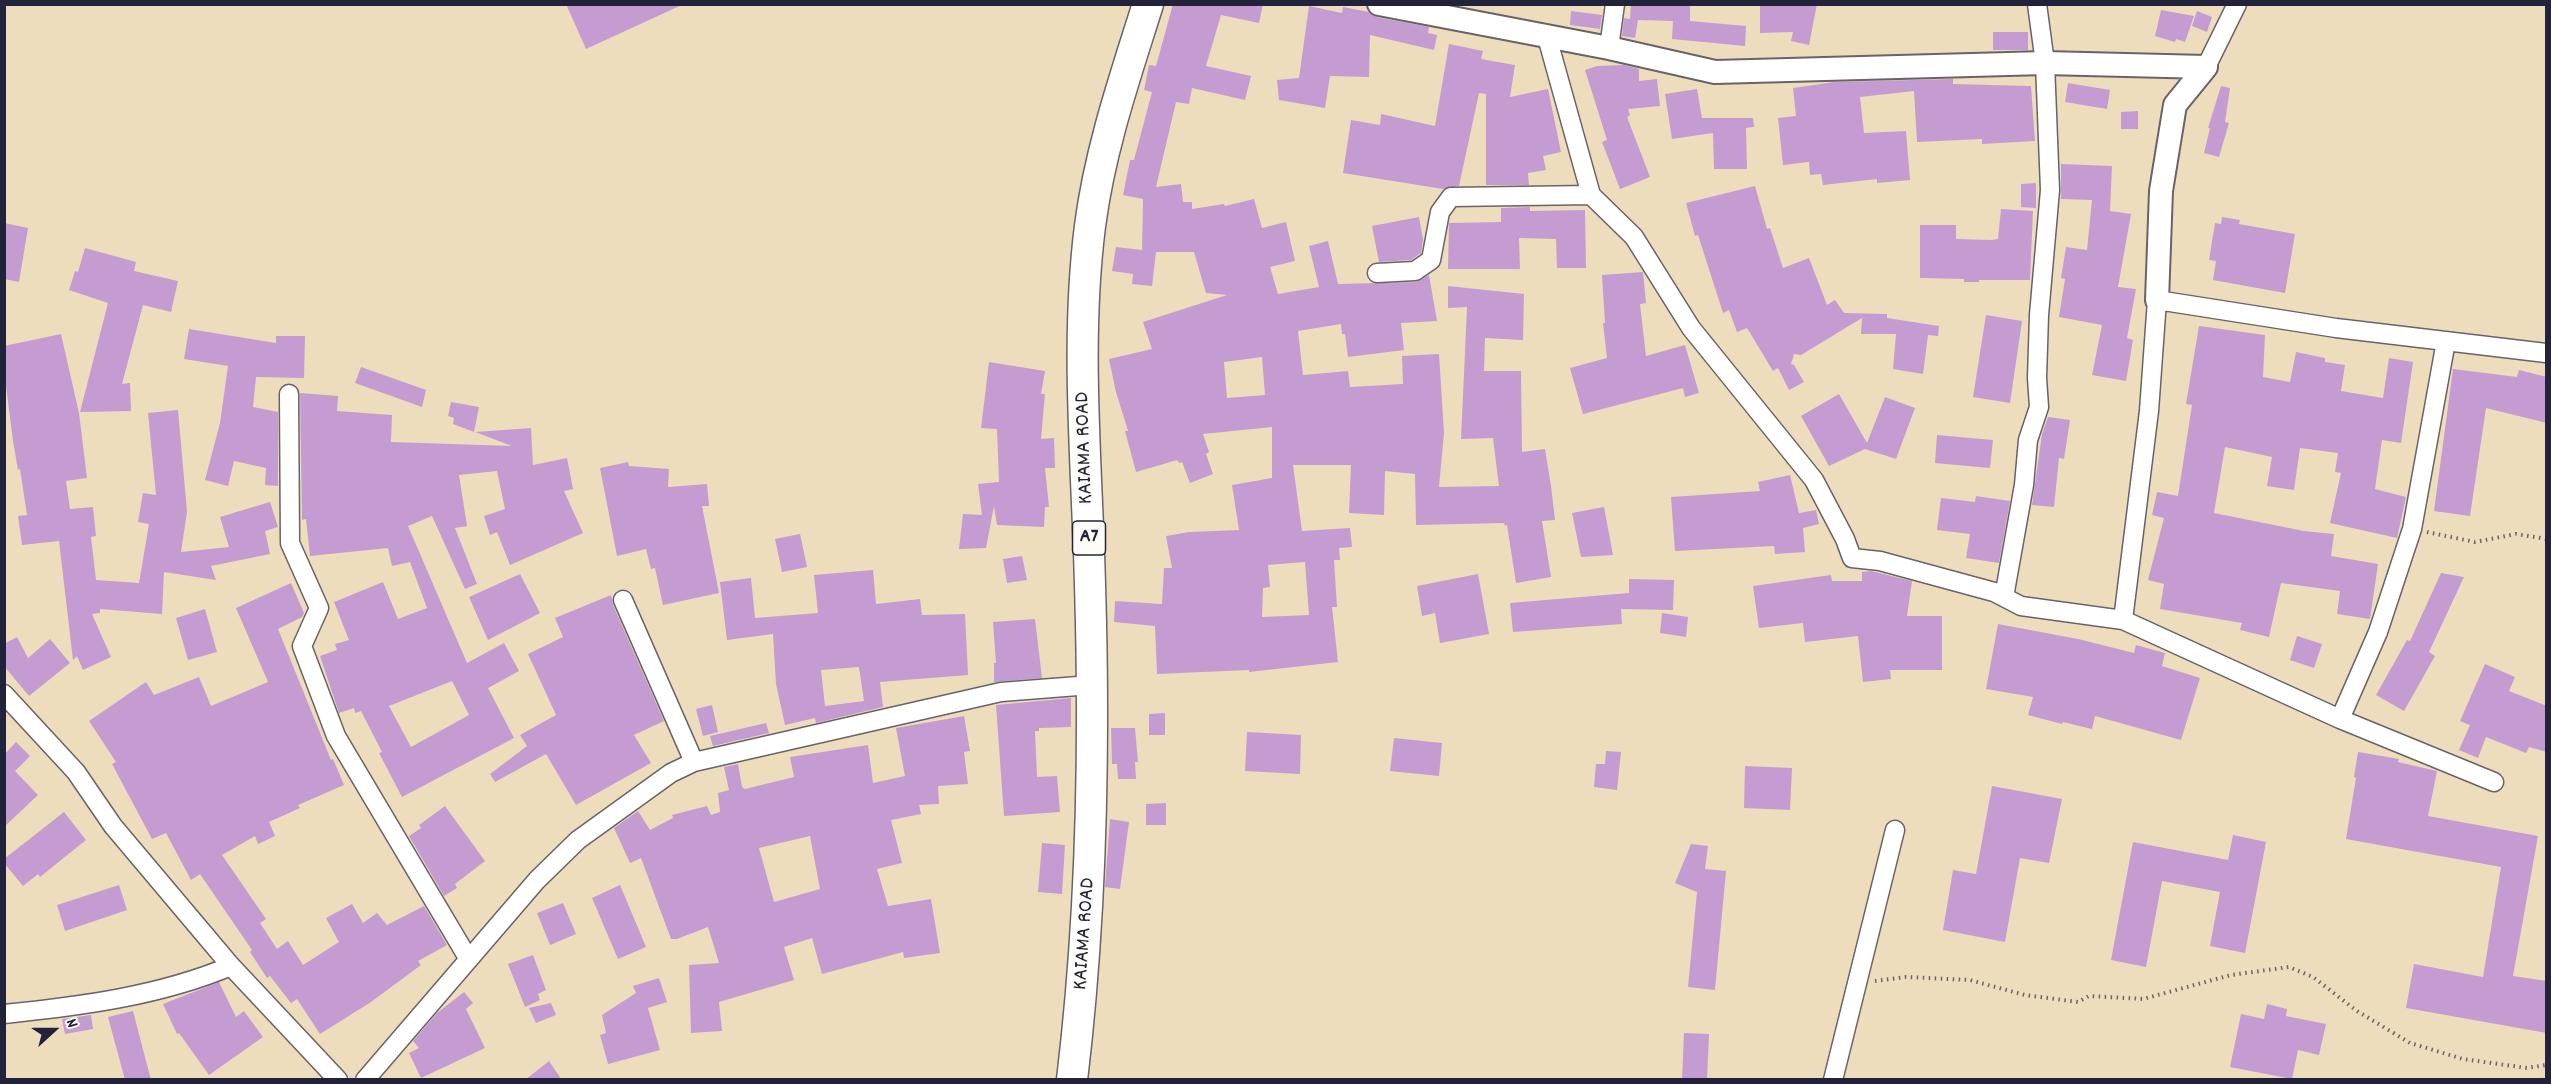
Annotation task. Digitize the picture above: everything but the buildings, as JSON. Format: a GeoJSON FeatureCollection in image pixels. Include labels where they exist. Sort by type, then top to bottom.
{"type":"FeatureCollection","features":[{"type":"Feature","properties":{"kind":"highway","name":"KAIAMA ROAD"},"geometry":{"type":"LineString","coordinates":[[1072,1080],[1082,999],[1091,864],[1090,588],[1082,332],[1085,273],[1091,223],[1107,137],[1148,4]]}},
{"type":"Feature","properties":{"kind":"street"},"geometry":{"type":"LineString","coordinates":[[1379,4],[1609,48],[1715,72],[2045,63],[2206,67]]}},
{"type":"Feature","properties":{"kind":"street"},"geometry":{"type":"LineString","coordinates":[[1609,48],[1615,4]]}},
{"type":"Feature","properties":{"kind":"street"},"geometry":{"type":"LineString","coordinates":[[2004,597],[2024,485],[2028,440],[2039,407],[2037,378],[2039,315],[2050,190],[2045,63],[2037,4]]}},
{"type":"Feature","properties":{"kind":"street"},"geometry":{"type":"LineString","coordinates":[[2123,620],[2149,411],[2157,300],[2161,191],[2175,105],[2206,67],[2237,4]]}},
{"type":"Feature","properties":{"kind":"street"},"geometry":{"type":"LineString","coordinates":[[1547,37],[1591,195],[1634,237],[1691,328],[1814,480],[1845,539],[1852,558],[1880,561],[1994,592],[2021,606],[2123,620],[2340,719],[2494,782]]}},
{"type":"Feature","properties":{"kind":"street"},"geometry":{"type":"LineString","coordinates":[[1377,273],[1415,271],[1431,260],[1440,212],[1451,197],[1591,195]]}},
{"type":"Feature","properties":{"kind":"street"},"geometry":{"type":"LineString","coordinates":[[2157,300],[2336,328],[2547,353]]}},
{"type":"Feature","properties":{"kind":"street"},"geometry":{"type":"LineString","coordinates":[[2340,719],[2378,632],[2412,529],[2446,341]]}},
{"type":"Feature","properties":{"kind":"street"},"geometry":{"type":"LineString","coordinates":[[289,394],[290,543],[319,608],[302,646],[336,736],[468,958]]}},
{"type":"Feature","properties":{"kind":"street"},"geometry":{"type":"LineString","coordinates":[[623,600],[694,762]]}},
{"type":"Feature","properties":{"kind":"street"},"geometry":{"type":"LineString","coordinates":[[365,1080],[537,880],[578,840],[671,773],[694,762],[1001,692],[1091,685]]}},
{"type":"Feature","properties":{"kind":"street"},"geometry":{"type":"LineString","coordinates":[[4,693],[76,772],[113,826],[231,966],[338,1080]]}},
{"type":"Feature","properties":{"kind":"street"},"geometry":{"type":"LineString","coordinates":[[1833,1080],[1895,830]]}},
{"type":"Feature","properties":{"kind":"street"},"geometry":{"type":"LineString","coordinates":[[4,1014],[78,1006],[168,988],[231,966]]}},
{"type":"Feature","properties":{"kind":"path"},"geometry":{"type":"LineString","coordinates":[[2412,529],[2475,542],[2516,534],[2547,540]]}},
{"type":"Feature","properties":{"kind":"path"},"geometry":{"type":"LineString","coordinates":[[1869,990],[1875,981],[1906,977],[1970,980],[2025,995],[2078,1002],[2089,996],[2143,999],[2231,975],[2289,967],[2313,977],[2357,1011],[2410,1043],[2463,1059],[2528,1068],[2547,1065]]}},
{"type":"Feature","properties":{"kind":"path"},"geometry":{"type":"LineString","coordinates":[[2542,1080],[2547,1077]]}}]}
